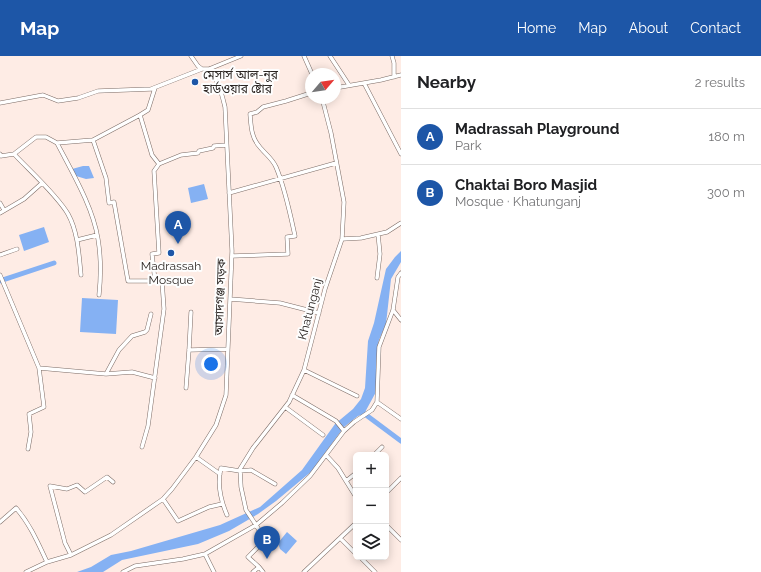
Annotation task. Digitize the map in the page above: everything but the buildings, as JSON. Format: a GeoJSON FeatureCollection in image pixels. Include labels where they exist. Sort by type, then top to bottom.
{"type":"FeatureCollection","features":[{"type":"Feature","properties":{"kind":"street"},"geometry":{"type":"LineString","coordinates":[[191,56],[202,69]]}},
{"type":"Feature","properties":{"kind":"street"},"geometry":{"type":"LineString","coordinates":[[0,103],[43,95],[58,101],[78,98],[98,91],[151,89],[202,69],[209,69],[241,56]]}},
{"type":"Feature","properties":{"kind":"street"},"geometry":{"type":"LineString","coordinates":[[304,56],[309,68]]}},
{"type":"Feature","properties":{"kind":"street"},"geometry":{"type":"LineString","coordinates":[[330,56],[348,85]]}},
{"type":"Feature","properties":{"kind":"street"},"geometry":{"type":"LineString","coordinates":[[392,56],[394,63],[394,77]]}},
{"type":"Feature","properties":{"kind":"street","name":"আসাদগঞ্জ সড়ক"},"geometry":{"type":"LineString","coordinates":[[26,572],[47,562],[71,555],[111,535],[163,499],[196,457],[216,425],[226,395],[232,256],[224,107],[221,88],[209,69]]}},
{"type":"Feature","properties":{"kind":"street"},"geometry":{"type":"LineString","coordinates":[[341,87],[401,75]]}},
{"type":"Feature","properties":{"kind":"street"},"geometry":{"type":"LineString","coordinates":[[364,83],[401,154]]}},
{"type":"Feature","properties":{"kind":"street"},"geometry":{"type":"LineString","coordinates":[[0,155],[14,154],[36,137],[46,137],[57,143],[93,140],[148,110],[155,88]]}},
{"type":"Feature","properties":{"kind":"street"},"geometry":{"type":"LineString","coordinates":[[232,256],[288,254],[287,237],[294,235],[280,179],[276,166],[271,158],[256,142],[251,129],[250,114],[257,112],[263,107],[305,95]]}},
{"type":"Feature","properties":{"kind":"street","name":"Khatunganj"},"geometry":{"type":"LineString","coordinates":[[240,471],[253,448],[292,395],[304,370],[325,289],[342,239],[344,202],[323,104]]}},
{"type":"Feature","properties":{"kind":"street"},"geometry":{"type":"LineString","coordinates":[[140,115],[152,155],[159,164]]}},
{"type":"Feature","properties":{"kind":"street"},"geometry":{"type":"LineString","coordinates":[[93,140],[106,178],[109,203],[114,202],[128,281],[162,281],[164,309],[148,426],[142,447]]}},
{"type":"Feature","properties":{"kind":"street"},"geometry":{"type":"LineString","coordinates":[[57,143],[93,219],[97,235],[101,275],[100,295]]}},
{"type":"Feature","properties":{"kind":"street"},"geometry":{"type":"LineString","coordinates":[[155,281],[152,254],[159,253],[154,171],[159,164],[181,155],[198,153],[199,151],[213,148],[214,146],[226,145]]}},
{"type":"Feature","properties":{"kind":"street"},"geometry":{"type":"LineString","coordinates":[[14,154],[54,196],[68,214],[77,240],[81,275]]}},
{"type":"Feature","properties":{"kind":"street"},"geometry":{"type":"LineString","coordinates":[[229,193],[336,163]]}},
{"type":"Feature","properties":{"kind":"street"},"geometry":{"type":"LineString","coordinates":[[0,213],[24,199],[42,183]]}},
{"type":"Feature","properties":{"kind":"street"},"geometry":{"type":"LineString","coordinates":[[0,203],[4,210]]}},
{"type":"Feature","properties":{"kind":"street"},"geometry":{"type":"LineString","coordinates":[[342,239],[361,238],[387,232],[401,223]]}},
{"type":"Feature","properties":{"kind":"street"},"geometry":{"type":"LineString","coordinates":[[377,278],[380,254],[378,234]]}},
{"type":"Feature","properties":{"kind":"street"},"geometry":{"type":"LineString","coordinates":[[77,240],[97,235]]}},
{"type":"Feature","properties":{"kind":"street"},"geometry":{"type":"LineString","coordinates":[[0,255],[18,249]]}},
{"type":"Feature","properties":{"kind":"street"},"geometry":{"type":"LineString","coordinates":[[123,572],[135,566],[183,559],[205,554],[255,524],[282,503],[310,476],[344,430],[372,410],[377,402],[379,347],[393,310],[397,281],[401,273]]}},
{"type":"Feature","properties":{"kind":"street"},"geometry":{"type":"LineString","coordinates":[[0,276],[39,368],[44,407],[29,414],[31,432],[28,450]]}},
{"type":"Feature","properties":{"kind":"street"},"geometry":{"type":"LineString","coordinates":[[230,299],[280,303],[319,313]]}},
{"type":"Feature","properties":{"kind":"street"},"geometry":{"type":"LineString","coordinates":[[393,310],[401,320]]}},
{"type":"Feature","properties":{"kind":"street"},"geometry":{"type":"LineString","coordinates":[[186,388],[191,312]]}},
{"type":"Feature","properties":{"kind":"street"},"geometry":{"type":"LineString","coordinates":[[106,374],[119,350],[132,336],[147,330],[151,314]]}},
{"type":"Feature","properties":{"kind":"street"},"geometry":{"type":"LineString","coordinates":[[189,350],[228,349]]}},
{"type":"Feature","properties":{"kind":"street"},"geometry":{"type":"LineString","coordinates":[[39,368],[106,374],[127,372],[155,378]]}},
{"type":"Feature","properties":{"kind":"street"},"geometry":{"type":"LineString","coordinates":[[304,370],[357,396]]}},
{"type":"Feature","properties":{"kind":"street"},"geometry":{"type":"LineString","coordinates":[[292,395],[336,421],[344,430]]}},
{"type":"Feature","properties":{"kind":"street"},"geometry":{"type":"LineString","coordinates":[[377,402],[401,419]]}},
{"type":"Feature","properties":{"kind":"street"},"geometry":{"type":"LineString","coordinates":[[284,407],[323,435]]}},
{"type":"Feature","properties":{"kind":"street"},"geometry":{"type":"LineString","coordinates":[[377,452],[382,447]]}},
{"type":"Feature","properties":{"kind":"street"},"geometry":{"type":"LineString","coordinates":[[326,455],[338,468],[353,492]]}},
{"type":"Feature","properties":{"kind":"street"},"geometry":{"type":"LineString","coordinates":[[196,457],[220,474]]}},
{"type":"Feature","properties":{"kind":"street"},"geometry":{"type":"LineString","coordinates":[[227,515],[222,504],[221,468],[240,471],[251,470],[275,484]]}},
{"type":"Feature","properties":{"kind":"street"},"geometry":{"type":"LineString","coordinates":[[240,471],[241,487],[246,510],[265,540],[248,557],[263,572]]}},
{"type":"Feature","properties":{"kind":"street"},"geometry":{"type":"LineString","coordinates":[[346,481],[353,475]]}},
{"type":"Feature","properties":{"kind":"street"},"geometry":{"type":"LineString","coordinates":[[71,555],[65,543],[50,486],[67,489],[78,485],[86,492],[107,477],[113,482]]}},
{"type":"Feature","properties":{"kind":"street"},"geometry":{"type":"LineString","coordinates":[[389,490],[401,478]]}},
{"type":"Feature","properties":{"kind":"street"},"geometry":{"type":"LineString","coordinates":[[163,499],[178,521],[209,507],[222,504]]}},
{"type":"Feature","properties":{"kind":"street"},"geometry":{"type":"LineString","coordinates":[[0,522],[16,508],[36,537],[47,562]]}},
{"type":"Feature","properties":{"kind":"street"},"geometry":{"type":"LineString","coordinates":[[304,572],[355,524]]}},
{"type":"Feature","properties":{"kind":"street"},"geometry":{"type":"LineString","coordinates":[[389,528],[401,540]]}},
{"type":"Feature","properties":{"kind":"street"},"geometry":{"type":"LineString","coordinates":[[340,538],[353,551]]}},
{"type":"Feature","properties":{"kind":"street"},"geometry":{"type":"LineString","coordinates":[[205,554],[214,572]]}},
{"type":"Feature","properties":{"kind":"street"},"geometry":{"type":"LineString","coordinates":[[363,560],[375,572]]}},
{"type":"Feature","properties":{"kind":"street"},"geometry":{"type":"LineString","coordinates":[[253,572],[258,567]]}},
{"type":"Feature","properties":{"kind":"water"},"geometry":{"type":"Polygon","coordinates":[[[89,166],[94,178],[86,179],[76,176],[72,169],[89,166]]]}},
{"type":"Feature","properties":{"kind":"water"},"geometry":{"type":"Polygon","coordinates":[[[204,184],[208,199],[191,203],[188,188],[204,184]]]}},
{"type":"Feature","properties":{"kind":"water"},"geometry":{"type":"Polygon","coordinates":[[[44,227],[49,242],[24,251],[19,235],[44,227]]]}},
{"type":"Feature","properties":{"kind":"water"},"geometry":{"type":"Polygon","coordinates":[[[401,251],[401,262],[391,279],[386,324],[379,340],[377,350],[376,392],[364,414],[358,416],[344,427],[312,471],[276,501],[258,514],[229,531],[198,544],[122,560],[103,572],[77,572],[91,567],[111,555],[131,551],[220,525],[260,507],[302,470],[335,424],[353,409],[361,399],[365,388],[368,341],[374,323],[386,269],[401,251]]]}},
{"type":"Feature","properties":{"kind":"water"},"geometry":{"type":"Polygon","coordinates":[[[82,298],[118,300],[116,334],[80,332],[82,298]]]}},
{"type":"Feature","properties":{"kind":"water"},"geometry":{"type":"Polygon","coordinates":[[[287,532],[297,541],[286,554],[280,549],[278,543],[287,532]]]}},
{"type":"Feature","properties":{"kind":"waterway"},"geometry":{"type":"LineString","coordinates":[[0,281],[54,263]]}},
{"type":"Feature","properties":{"kind":"waterway"},"geometry":{"type":"LineString","coordinates":[[362,412],[401,441]]}},
{"type":"Feature","properties":{"kind":"place","name":"মেসার্স আল-নুর হার্ডওয়ার ষ্টোর"},"geometry":{"type":"Point","coordinates":[195,82]}},
{"type":"Feature","properties":{"kind":"place","name":"Madrassah Playground"},"geometry":{"type":"Point","coordinates":[178,244]}},
{"type":"Feature","properties":{"kind":"place","name":"Madrassah Mosque"},"geometry":{"type":"Point","coordinates":[171,253]}},
{"type":"Feature","properties":{"kind":"place","name":"Chaktai Boro Masjid"},"geometry":{"type":"Point","coordinates":[267,559]}}]}
